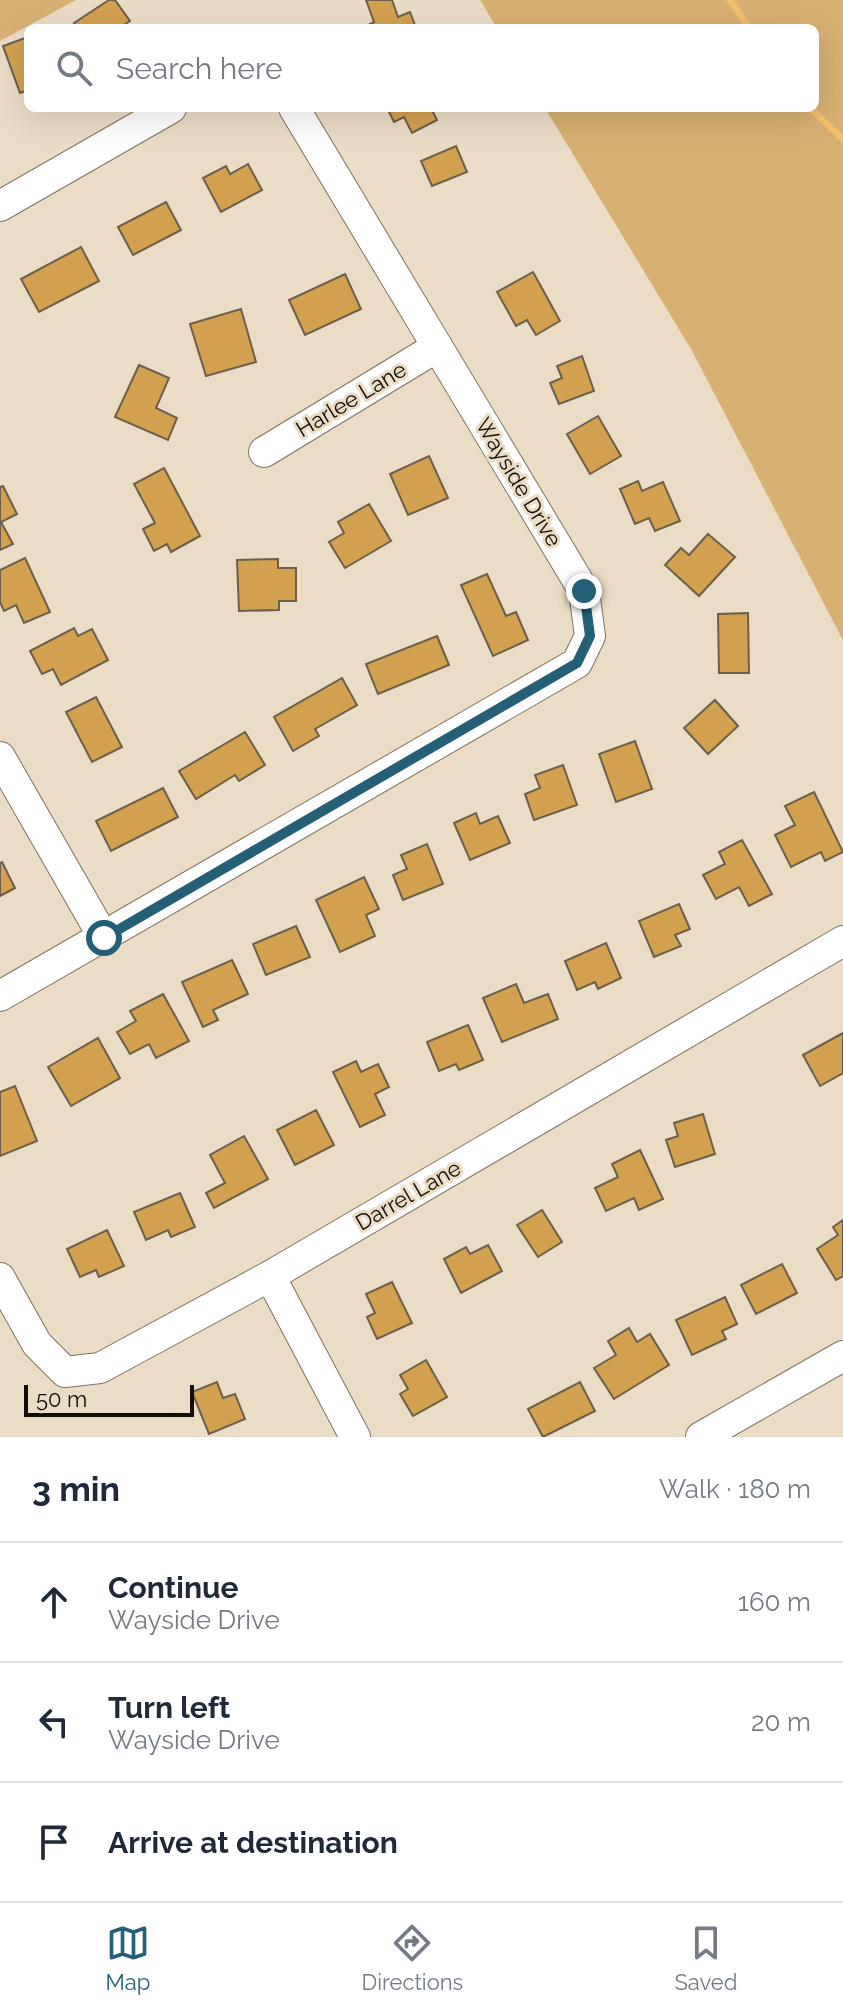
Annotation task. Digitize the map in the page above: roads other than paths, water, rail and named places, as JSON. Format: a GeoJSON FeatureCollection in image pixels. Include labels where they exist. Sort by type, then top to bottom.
{"type":"FeatureCollection","features":[{"type":"Feature","properties":{"kind":"street"},"geometry":{"type":"LineString","coordinates":[[0,206],[164,112]]}},
{"type":"Feature","properties":{"kind":"street","name":"Wayside Drive"},"geometry":{"type":"LineString","coordinates":[[0,996],[577,663],[590,636],[584,591],[296,112]]}},
{"type":"Feature","properties":{"kind":"street","name":"Harlee Lane"},"geometry":{"type":"LineString","coordinates":[[264,452],[437,347]]}},
{"type":"Feature","properties":{"kind":"street"},"geometry":{"type":"LineString","coordinates":[[0,757],[104,938]]}},
{"type":"Feature","properties":{"kind":"street","name":"Darrel Lane"},"geometry":{"type":"LineString","coordinates":[[0,1278],[37,1344],[65,1372],[100,1368],[270,1276],[843,941]]}},
{"type":"Feature","properties":{"kind":"street"},"geometry":{"type":"LineString","coordinates":[[270,1276],[355,1437]]}},
{"type":"Feature","properties":{"kind":"street"},"geometry":{"type":"LineString","coordinates":[[701,1437],[843,1356]]}},
{"type":"Feature","properties":{"kind":"waterway"},"geometry":{"type":"LineString","coordinates":[[730,0],[746,24]]}},
{"type":"Feature","properties":{"kind":"waterway"},"geometry":{"type":"LineString","coordinates":[[814,112],[843,139]]}}]}
